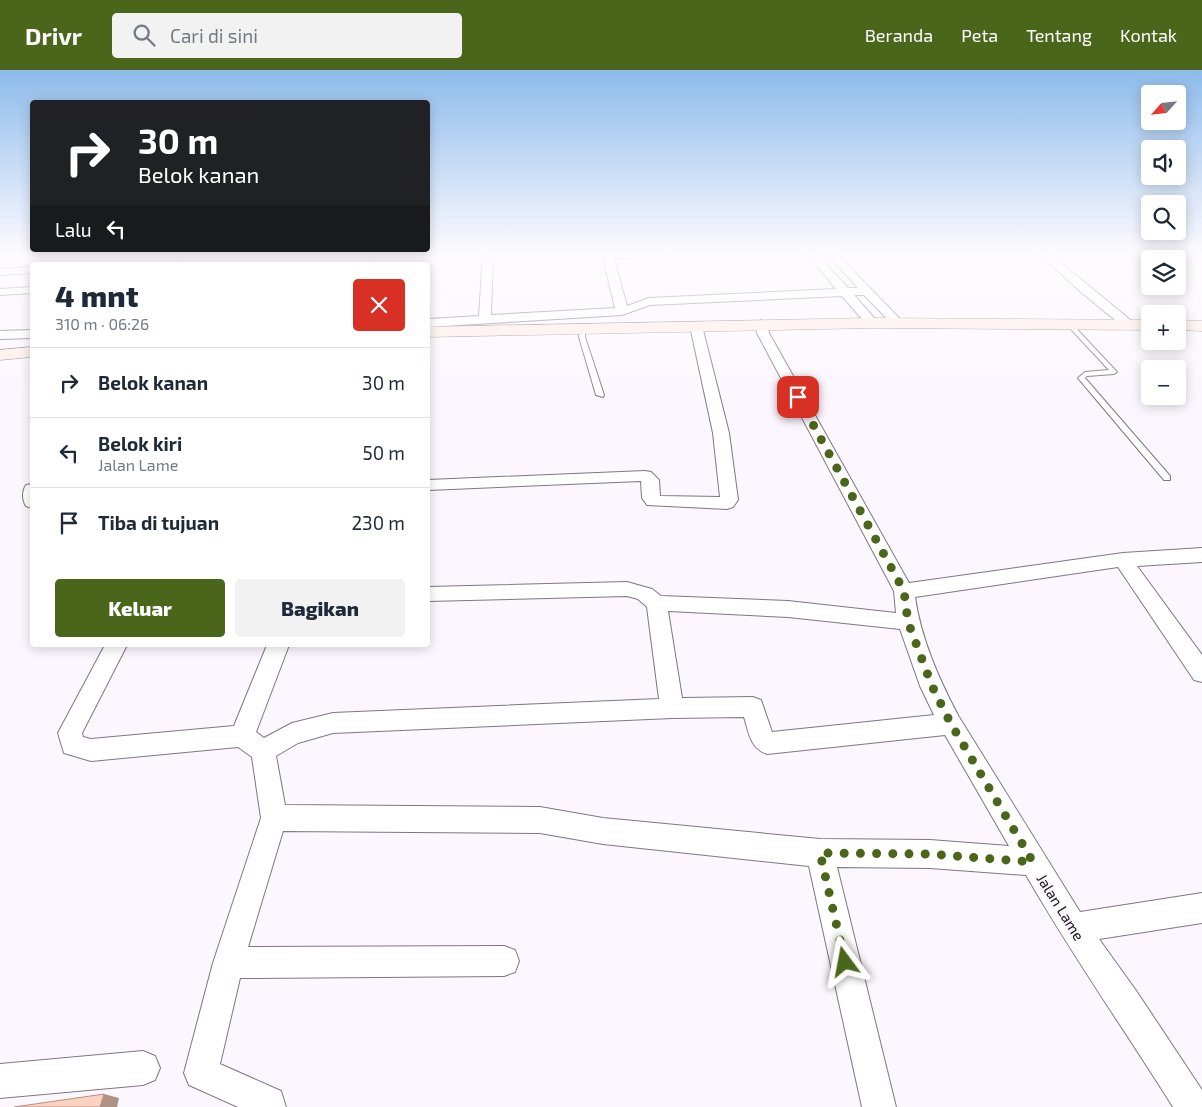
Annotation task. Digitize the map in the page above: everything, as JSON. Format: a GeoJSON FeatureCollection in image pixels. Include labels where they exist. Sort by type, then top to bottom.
{"type":"FeatureCollection","features":[{"type":"Feature","properties":{"kind":"main road"},"geometry":{"type":"LineString","coordinates":[[430,332],[897,322],[1141,325]]}},
{"type":"Feature","properties":{"kind":"main road"},"geometry":{"type":"LineString","coordinates":[[1186,325],[1202,326]]}},
{"type":"Feature","properties":{"kind":"main road"},"geometry":{"type":"LineString","coordinates":[[0,355],[30,352]]}},
{"type":"Feature","properties":{"kind":"street"},"geometry":{"type":"LineString","coordinates":[[485,319],[486,302]]}},
{"type":"Feature","properties":{"kind":"street"},"geometry":{"type":"LineString","coordinates":[[620,302],[622,311]]}},
{"type":"Feature","properties":{"kind":"street"},"geometry":{"type":"LineString","coordinates":[[430,323],[622,311],[648,302]]}},
{"type":"Feature","properties":{"kind":"street"},"geometry":{"type":"LineString","coordinates":[[855,302],[872,323]]}},
{"type":"Feature","properties":{"kind":"street"},"geometry":{"type":"LineString","coordinates":[[877,302],[897,322]]}},
{"type":"Feature","properties":{"kind":"street"},"geometry":{"type":"LineString","coordinates":[[1101,302],[1128,324]]}},
{"type":"Feature","properties":{"kind":"street","name":"Jalan Lame"},"geometry":{"type":"LineString","coordinates":[[761,324],[763,333],[777,360],[904,591],[908,622],[932,686],[951,724],[1074,928],[1126,1003],[1193,1107]]}},
{"type":"Feature","properties":{"kind":"street"},"geometry":{"type":"LineString","coordinates":[[430,485],[645,476],[651,480],[651,498],[653,501],[727,504],[729,500],[721,433],[696,326]]}},
{"type":"Feature","properties":{"kind":"street"},"geometry":{"type":"LineString","coordinates":[[0,336],[30,334]]}},
{"type":"Feature","properties":{"kind":"street"},"geometry":{"type":"LineString","coordinates":[[904,591],[1123,560],[1202,555]]}},
{"type":"Feature","properties":{"kind":"street"},"geometry":{"type":"LineString","coordinates":[[1123,560],[1202,673]]}},
{"type":"Feature","properties":{"kind":"street"},"geometry":{"type":"LineString","coordinates":[[430,594],[627,590],[645,594],[657,604],[672,708]]}},
{"type":"Feature","properties":{"kind":"street"},"geometry":{"type":"LineString","coordinates":[[657,604],[676,603],[788,608],[908,622]]}},
{"type":"Feature","properties":{"kind":"street"},"geometry":{"type":"LineString","coordinates":[[115,647],[70,733],[73,745],[91,750],[252,744],[333,723],[672,708],[753,707],[762,738],[767,743],[951,724]]}},
{"type":"Feature","properties":{"kind":"street"},"geometry":{"type":"LineString","coordinates":[[269,1107],[269,1102],[201,1073],[228,963],[274,818],[252,744],[277,647]]}},
{"type":"Feature","properties":{"kind":"street"},"geometry":{"type":"LineString","coordinates":[[274,818],[540,820],[603,830],[820,853],[930,854],[1033,862]]}},
{"type":"Feature","properties":{"kind":"street"},"geometry":{"type":"LineString","coordinates":[[820,853],[879,1107]]}},
{"type":"Feature","properties":{"kind":"street"},"geometry":{"type":"LineString","coordinates":[[1074,928],[1202,908]]}},
{"type":"Feature","properties":{"kind":"street"},"geometry":{"type":"LineString","coordinates":[[228,963],[504,961]]}},
{"type":"Feature","properties":{"kind":"street"},"geometry":{"type":"LineString","coordinates":[[0,1081],[143,1068]]}},
{"type":"Feature","properties":{"kind":"lane"},"geometry":{"type":"LineString","coordinates":[[1070,324],[1114,372],[1085,374],[1081,378],[1167,478]]}},
{"type":"Feature","properties":{"kind":"lane"},"geometry":{"type":"LineString","coordinates":[[582,328],[582,337],[600,396]]}},
{"type":"Feature","properties":{"kind":"building"},"geometry":{"type":"Polygon","coordinates":[[[104,1094],[100,1107],[14,1107],[104,1094]]]}},
{"type":"Feature","properties":{"kind":"route"},"geometry":{"type":"LineString","coordinates":[[798,397],[904,591],[908,622],[932,686],[951,724],[1033,862],[930,854],[820,853],[845,962]]}}]}
